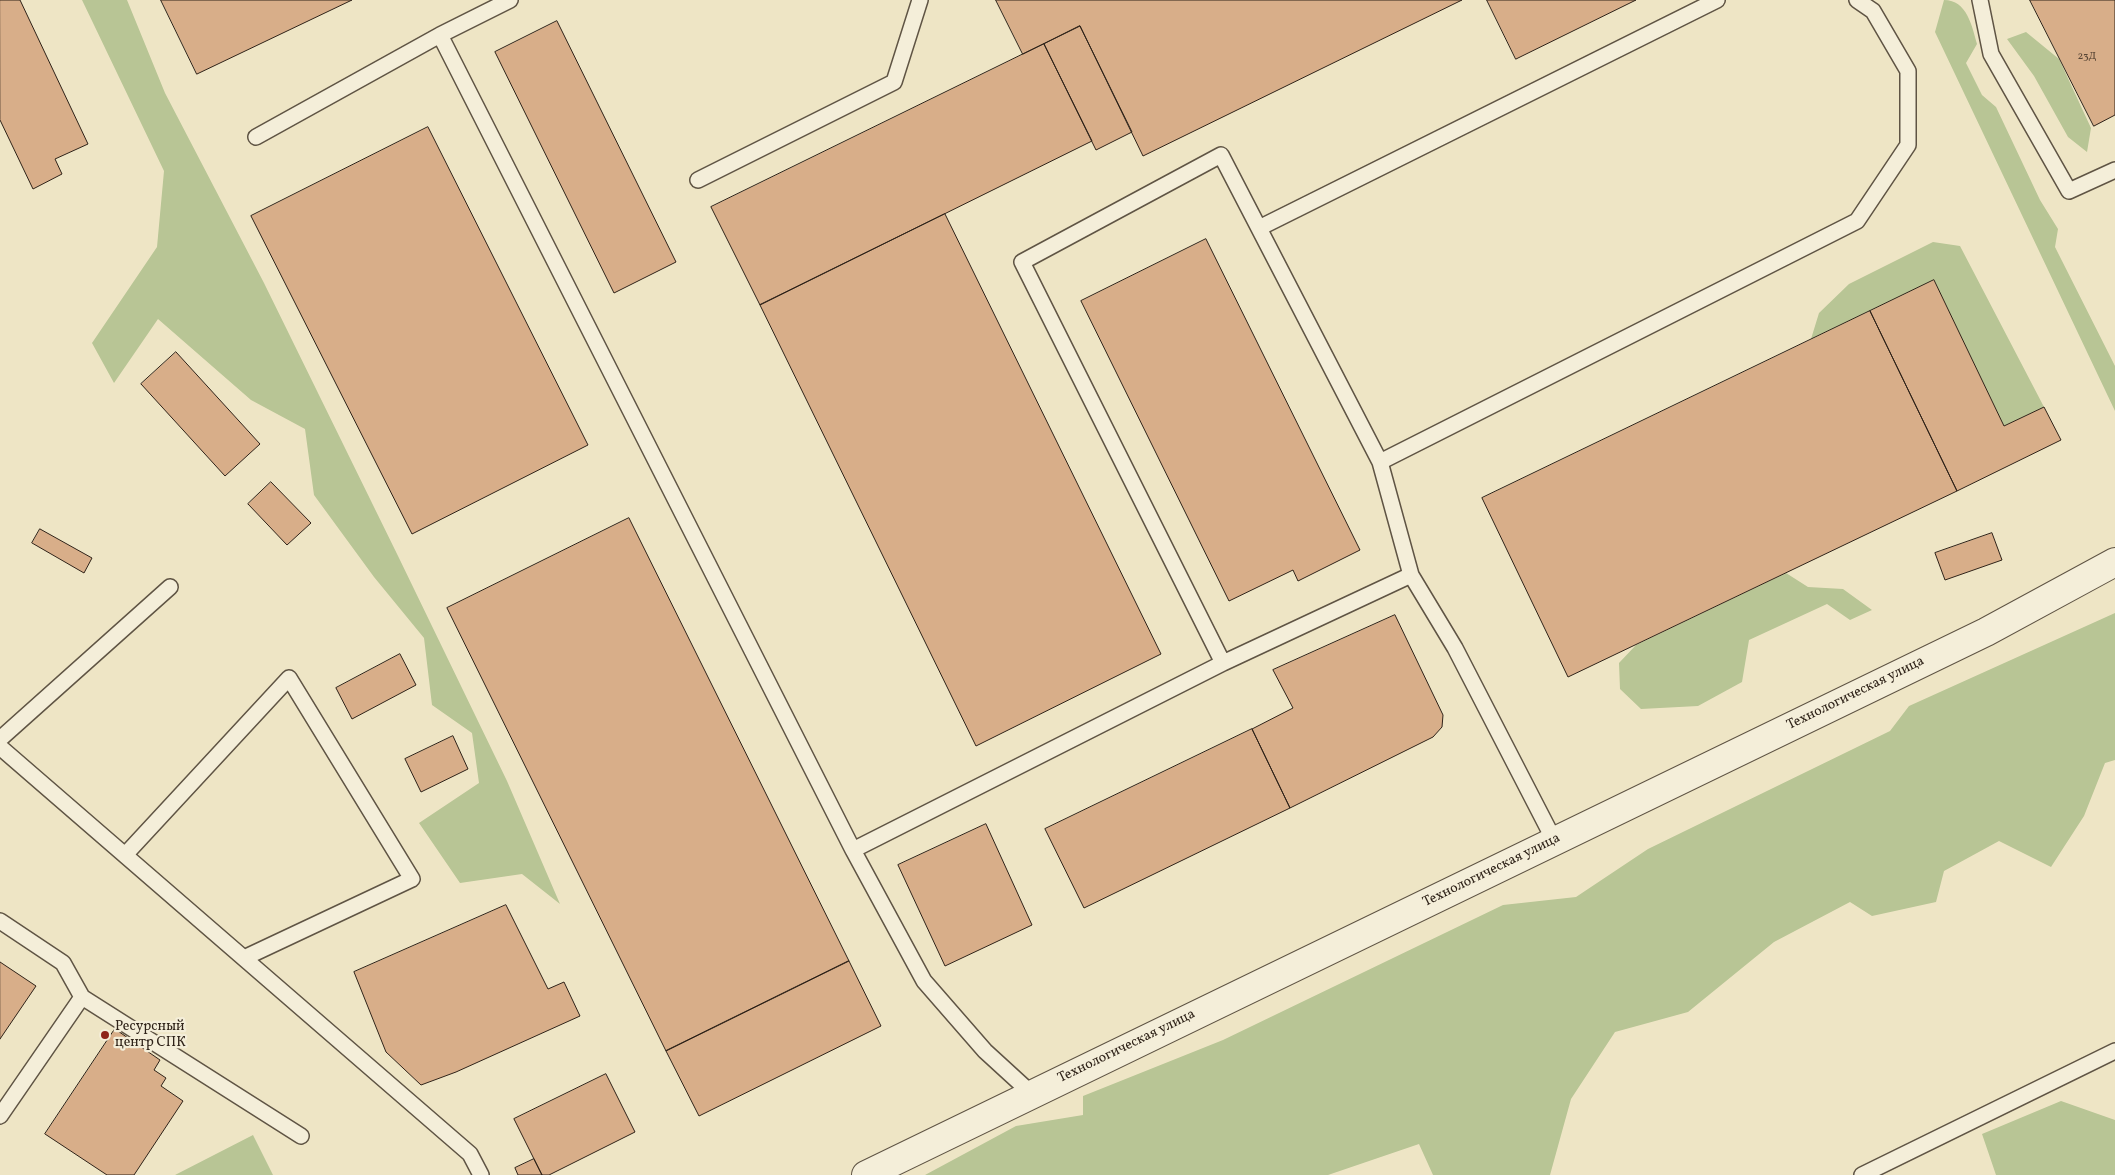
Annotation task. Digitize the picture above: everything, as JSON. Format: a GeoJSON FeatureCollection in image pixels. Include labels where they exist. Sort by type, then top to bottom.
{"type":"FeatureCollection","features":[{"type":"Feature","properties":{"kind":"street","name":"Технологическая улица"},"geometry":{"type":"LineString","coordinates":[[866,1175],[1986,632],[2115,562]]}},
{"type":"Feature","properties":{"kind":"lane"},"geometry":{"type":"LineString","coordinates":[[256,137],[440,35],[510,0]]}},
{"type":"Feature","properties":{"kind":"lane"},"geometry":{"type":"LineString","coordinates":[[698,180],[894,82],[920,0]]}},
{"type":"Feature","properties":{"kind":"lane"},"geometry":{"type":"LineString","coordinates":[[1259,228],[1717,0]]}},
{"type":"Feature","properties":{"kind":"lane"},"geometry":{"type":"LineString","coordinates":[[1380,462],[1857,221],[1908,145],[1908,71],[1873,11],[1857,0]]}},
{"type":"Feature","properties":{"kind":"lane"},"geometry":{"type":"LineString","coordinates":[[1980,0],[1992,54],[2069,191],[2115,170]]}},
{"type":"Feature","properties":{"kind":"lane"},"geometry":{"type":"LineString","coordinates":[[440,35],[853,850],[924,981],[985,1052],[1032,1094]]}},
{"type":"Feature","properties":{"kind":"lane"},"geometry":{"type":"LineString","coordinates":[[1223,663],[1022,262],[1221,155],[1380,462],[1410,575],[1455,648],[1554,840]]}},
{"type":"Feature","properties":{"kind":"lane"},"geometry":{"type":"LineString","coordinates":[[853,850],[1223,663],[1410,575]]}},
{"type":"Feature","properties":{"kind":"lane"},"geometry":{"type":"LineString","coordinates":[[0,739],[170,587]]}},
{"type":"Feature","properties":{"kind":"lane"},"geometry":{"type":"LineString","coordinates":[[125,855],[289,678],[412,879],[244,958]]}},
{"type":"Feature","properties":{"kind":"lane"},"geometry":{"type":"LineString","coordinates":[[0,747],[470,1154],[481,1175]]}},
{"type":"Feature","properties":{"kind":"lane"},"geometry":{"type":"LineString","coordinates":[[0,921],[63,963],[82,997],[300,1136]]}},
{"type":"Feature","properties":{"kind":"lane"},"geometry":{"type":"LineString","coordinates":[[0,1116],[82,997]]}},
{"type":"Feature","properties":{"kind":"lane"},"geometry":{"type":"LineString","coordinates":[[1862,1175],[2115,1052]]}},
{"type":"Feature","properties":{"kind":"green space"},"geometry":{"type":"Polygon","coordinates":[[[82,0],[127,0],[165,93],[264,283],[399,558],[507,781],[560,904],[522,874],[460,883],[419,823],[479,783],[472,733],[432,705],[424,638],[374,577],[314,495],[305,429],[251,400],[158,319],[114,383],[92,343],[157,247],[164,171],[82,0]]]}},
{"type":"Feature","properties":{"kind":"green space"},"geometry":{"type":"Polygon","coordinates":[[[1944,0],[1958,4],[1967,15],[1977,44],[1966,63],[1982,95],[1996,107],[2040,200],[2058,229],[2055,247],[2115,366],[2115,411],[1935,32],[1944,0]]]}},
{"type":"Feature","properties":{"kind":"green space"},"geometry":{"type":"Polygon","coordinates":[[[2026,32],[2059,59],[2091,128],[2087,152],[2068,137],[2034,76],[2007,39],[2026,32]]]}},
{"type":"Feature","properties":{"kind":"green space"},"geometry":{"type":"Polygon","coordinates":[[[1933,242],[1960,246],[2044,407],[2004,426],[1934,280],[1811,339],[1819,313],[1849,284],[1933,242]]]}},
{"type":"Feature","properties":{"kind":"green space"},"geometry":{"type":"Polygon","coordinates":[[[1786,573],[1808,587],[1843,589],[1872,610],[1850,620],[1827,604],[1749,640],[1742,682],[1698,706],[1641,709],[1620,689],[1619,663],[1636,645],[1786,573]]]}},
{"type":"Feature","properties":{"kind":"green space"},"geometry":{"type":"Polygon","coordinates":[[[2115,613],[2115,760],[2105,763],[2084,816],[2051,867],[1999,841],[1944,871],[1936,902],[1872,916],[1850,902],[1774,942],[1688,1012],[1615,1032],[1571,1099],[1550,1175],[1433,1175],[1419,1144],[1328,1175],[925,1175],[1016,1126],[1083,1115],[1083,1096],[1223,1040],[1503,905],[1576,897],[1648,849],[1890,731],[1909,706],[2115,613]]]}},
{"type":"Feature","properties":{"kind":"green space"},"geometry":{"type":"Polygon","coordinates":[[[2061,1101],[2115,1120],[2115,1175],[1996,1175],[1982,1134],[2061,1101]]]}},
{"type":"Feature","properties":{"kind":"green space"},"geometry":{"type":"Polygon","coordinates":[[[253,1135],[273,1175],[175,1175],[253,1135]]]}},
{"type":"Feature","properties":{"kind":"building"},"geometry":{"type":"Polygon","coordinates":[[[0,0],[20,0],[88,144],[55,159],[62,174],[33,189],[0,120],[0,0]]]}},
{"type":"Feature","properties":{"kind":"building"},"geometry":{"type":"Polygon","coordinates":[[[161,0],[352,0],[197,74],[161,0]]]}},
{"type":"Feature","properties":{"kind":"building"},"geometry":{"type":"Polygon","coordinates":[[[996,0],[1462,0],[1143,156],[1080,26],[1023,54],[996,0]]]}},
{"type":"Feature","properties":{"kind":"building"},"geometry":{"type":"Polygon","coordinates":[[[1487,0],[1636,0],[1516,59],[1487,0]]]}},
{"type":"Feature","properties":{"kind":"building"},"geometry":{"type":"Polygon","coordinates":[[[2030,0],[2115,0],[2115,115],[2094,126],[2030,0]]]}},
{"type":"Feature","properties":{"kind":"building"},"geometry":{"type":"Polygon","coordinates":[[[557,21],[676,262],[614,293],[495,52],[557,21]]]}},
{"type":"Feature","properties":{"kind":"building"},"geometry":{"type":"Polygon","coordinates":[[[1080,26],[1132,132],[1096,150],[1044,44],[1080,26]]]}},
{"type":"Feature","properties":{"kind":"building"},"geometry":{"type":"Polygon","coordinates":[[[1044,44],[1092,141],[760,305],[711,207],[1044,44]]]}},
{"type":"Feature","properties":{"kind":"building"},"geometry":{"type":"Polygon","coordinates":[[[428,127],[588,445],[412,534],[251,216],[428,127]]]}},
{"type":"Feature","properties":{"kind":"building"},"geometry":{"type":"Polygon","coordinates":[[[945,214],[1161,654],[976,746],[760,305],[945,214]]]}},
{"type":"Feature","properties":{"kind":"building"},"geometry":{"type":"Polygon","coordinates":[[[1206,239],[1360,550],[1298,581],[1293,570],[1229,601],[1081,301],[1206,239]]]}},
{"type":"Feature","properties":{"kind":"building"},"geometry":{"type":"Polygon","coordinates":[[[1934,280],[2004,426],[2044,407],[2061,440],[1957,491],[1870,311],[1934,280]]]}},
{"type":"Feature","properties":{"kind":"building"},"geometry":{"type":"Polygon","coordinates":[[[1870,311],[1957,491],[1568,677],[1482,498],[1870,311]]]}},
{"type":"Feature","properties":{"kind":"building"},"geometry":{"type":"Polygon","coordinates":[[[176,352],[260,444],[225,476],[141,384],[176,352]]]}},
{"type":"Feature","properties":{"kind":"building"},"geometry":{"type":"Polygon","coordinates":[[[271,482],[311,523],[287,545],[248,504],[271,482]]]}},
{"type":"Feature","properties":{"kind":"building"},"geometry":{"type":"Polygon","coordinates":[[[629,518],[849,961],[666,1051],[447,608],[629,518]]]}},
{"type":"Feature","properties":{"kind":"building"},"geometry":{"type":"Polygon","coordinates":[[[40,529],[92,558],[84,573],[32,543],[40,529]]]}},
{"type":"Feature","properties":{"kind":"building"},"geometry":{"type":"Polygon","coordinates":[[[1992,533],[2002,560],[1945,580],[1935,553],[1992,533]]]}},
{"type":"Feature","properties":{"kind":"building"},"geometry":{"type":"Polygon","coordinates":[[[1395,615],[1443,715],[1442,727],[1433,737],[1290,808],[1252,729],[1293,708],[1273,670],[1395,615]]]}},
{"type":"Feature","properties":{"kind":"building"},"geometry":{"type":"Polygon","coordinates":[[[400,654],[416,685],[352,719],[336,688],[400,654]]]}},
{"type":"Feature","properties":{"kind":"building"},"geometry":{"type":"Polygon","coordinates":[[[1252,729],[1290,808],[1084,908],[1045,829],[1252,729]]]}},
{"type":"Feature","properties":{"kind":"building"},"geometry":{"type":"Polygon","coordinates":[[[453,736],[468,769],[421,792],[405,759],[453,736]]]}},
{"type":"Feature","properties":{"kind":"building"},"geometry":{"type":"Polygon","coordinates":[[[986,824],[1032,925],[945,966],[898,865],[986,824]]]}},
{"type":"Feature","properties":{"kind":"building"},"geometry":{"type":"Polygon","coordinates":[[[506,905],[548,989],[564,982],[580,1016],[456,1072],[421,1085],[386,1052],[354,972],[506,905]]]}},
{"type":"Feature","properties":{"kind":"building"},"geometry":{"type":"Polygon","coordinates":[[[849,961],[881,1026],[699,1116],[666,1051],[849,961]]]}},
{"type":"Feature","properties":{"kind":"building"},"geometry":{"type":"Polygon","coordinates":[[[0,962],[36,986],[0,1039],[0,962]]]}},
{"type":"Feature","properties":{"kind":"building"},"geometry":{"type":"Polygon","coordinates":[[[115,1029],[160,1060],[154,1070],[166,1078],[161,1086],[183,1101],[134,1175],[107,1175],[45,1134],[115,1029]]]}},
{"type":"Feature","properties":{"kind":"building"},"geometry":{"type":"Polygon","coordinates":[[[606,1074],[635,1132],[549,1175],[542,1175],[514,1119],[606,1074]]]}},
{"type":"Feature","properties":{"kind":"building"},"geometry":{"type":"Polygon","coordinates":[[[534,1159],[542,1175],[518,1175],[515,1168],[534,1159]]]}},
{"type":"Feature","properties":{"kind":"place","name":"Ресурсный центр СПК"},"geometry":{"type":"Point","coordinates":[105,1035]}}]}
